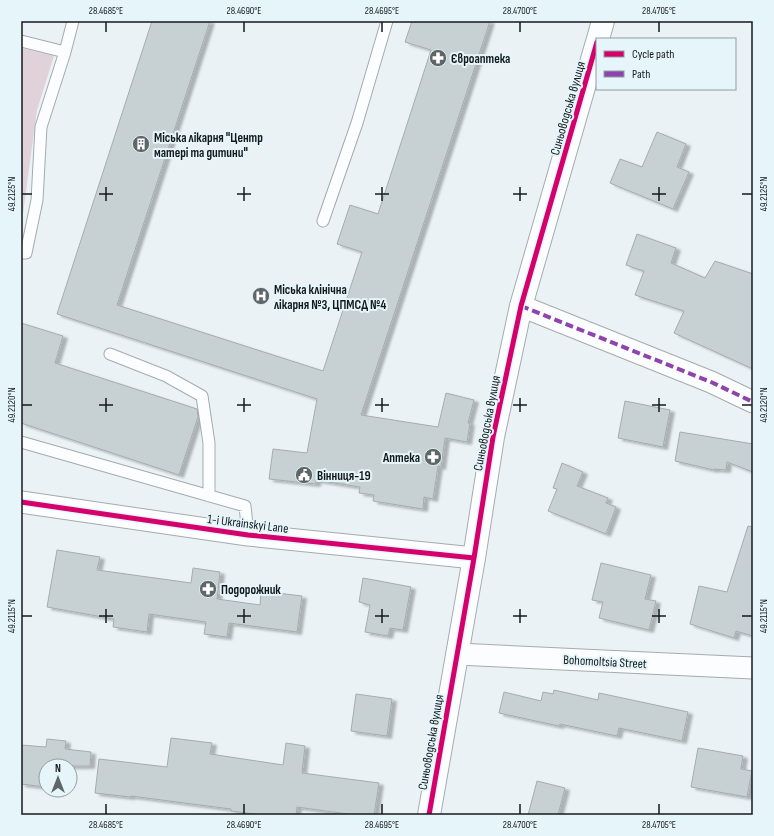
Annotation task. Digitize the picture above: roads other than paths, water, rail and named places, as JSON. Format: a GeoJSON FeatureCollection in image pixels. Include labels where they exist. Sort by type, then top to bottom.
{"type":"FeatureCollection","features":[{"type":"Feature","properties":{"kind":"street","name":"Синьоводська вулиця"},"geometry":{"type":"LineString","coordinates":[[598,38],[603,21]]}},
{"type":"Feature","properties":{"kind":"street","name":"Синьоводська вулиця"},"geometry":{"type":"LineString","coordinates":[[429,815],[474,558],[493,437],[521,306],[596,44]]}},
{"type":"Feature","properties":{"kind":"street"},"geometry":{"type":"LineString","coordinates":[[521,306],[711,382],[753,402]]}},
{"type":"Feature","properties":{"kind":"street","name":"1-i Ukrainskyi Lane"},"geometry":{"type":"LineString","coordinates":[[21,502],[248,534],[474,558]]}},
{"type":"Feature","properties":{"kind":"street","name":"Bohomoltsia Street"},"geometry":{"type":"LineString","coordinates":[[457,654],[753,668]]}},
{"type":"Feature","properties":{"kind":"lane"},"geometry":{"type":"LineString","coordinates":[[21,253],[26,253],[37,200],[41,127],[65,52],[73,21]]}},
{"type":"Feature","properties":{"kind":"lane"},"geometry":{"type":"LineString","coordinates":[[322,221],[357,123],[387,21]]}},
{"type":"Feature","properties":{"kind":"lane"},"geometry":{"type":"LineString","coordinates":[[21,41],[65,52]]}},
{"type":"Feature","properties":{"kind":"lane"},"geometry":{"type":"LineString","coordinates":[[110,354],[166,376],[202,396],[209,443],[209,496]]}},
{"type":"Feature","properties":{"kind":"lane"},"geometry":{"type":"LineString","coordinates":[[21,442],[245,506],[248,534]]}},
{"type":"Feature","properties":{"kind":"place","name":"Євроаптека"},"geometry":{"type":"Point","coordinates":[438,58]}},
{"type":"Feature","properties":{"kind":"place","name":"Міська лікарня \"Центр матері та дитини\""},"geometry":{"type":"Point","coordinates":[141,144]}},
{"type":"Feature","properties":{"kind":"place","name":"Міська клінічна лікарня №3, ЦПМСД №4"},"geometry":{"type":"Point","coordinates":[261,296]}},
{"type":"Feature","properties":{"kind":"place","name":"Аптека"},"geometry":{"type":"Point","coordinates":[433,457]}},
{"type":"Feature","properties":{"kind":"place","name":"Вінниця-19"},"geometry":{"type":"Point","coordinates":[304,475]}},
{"type":"Feature","properties":{"kind":"place","name":"Подорожник"},"geometry":{"type":"Point","coordinates":[208,589]}}]}
